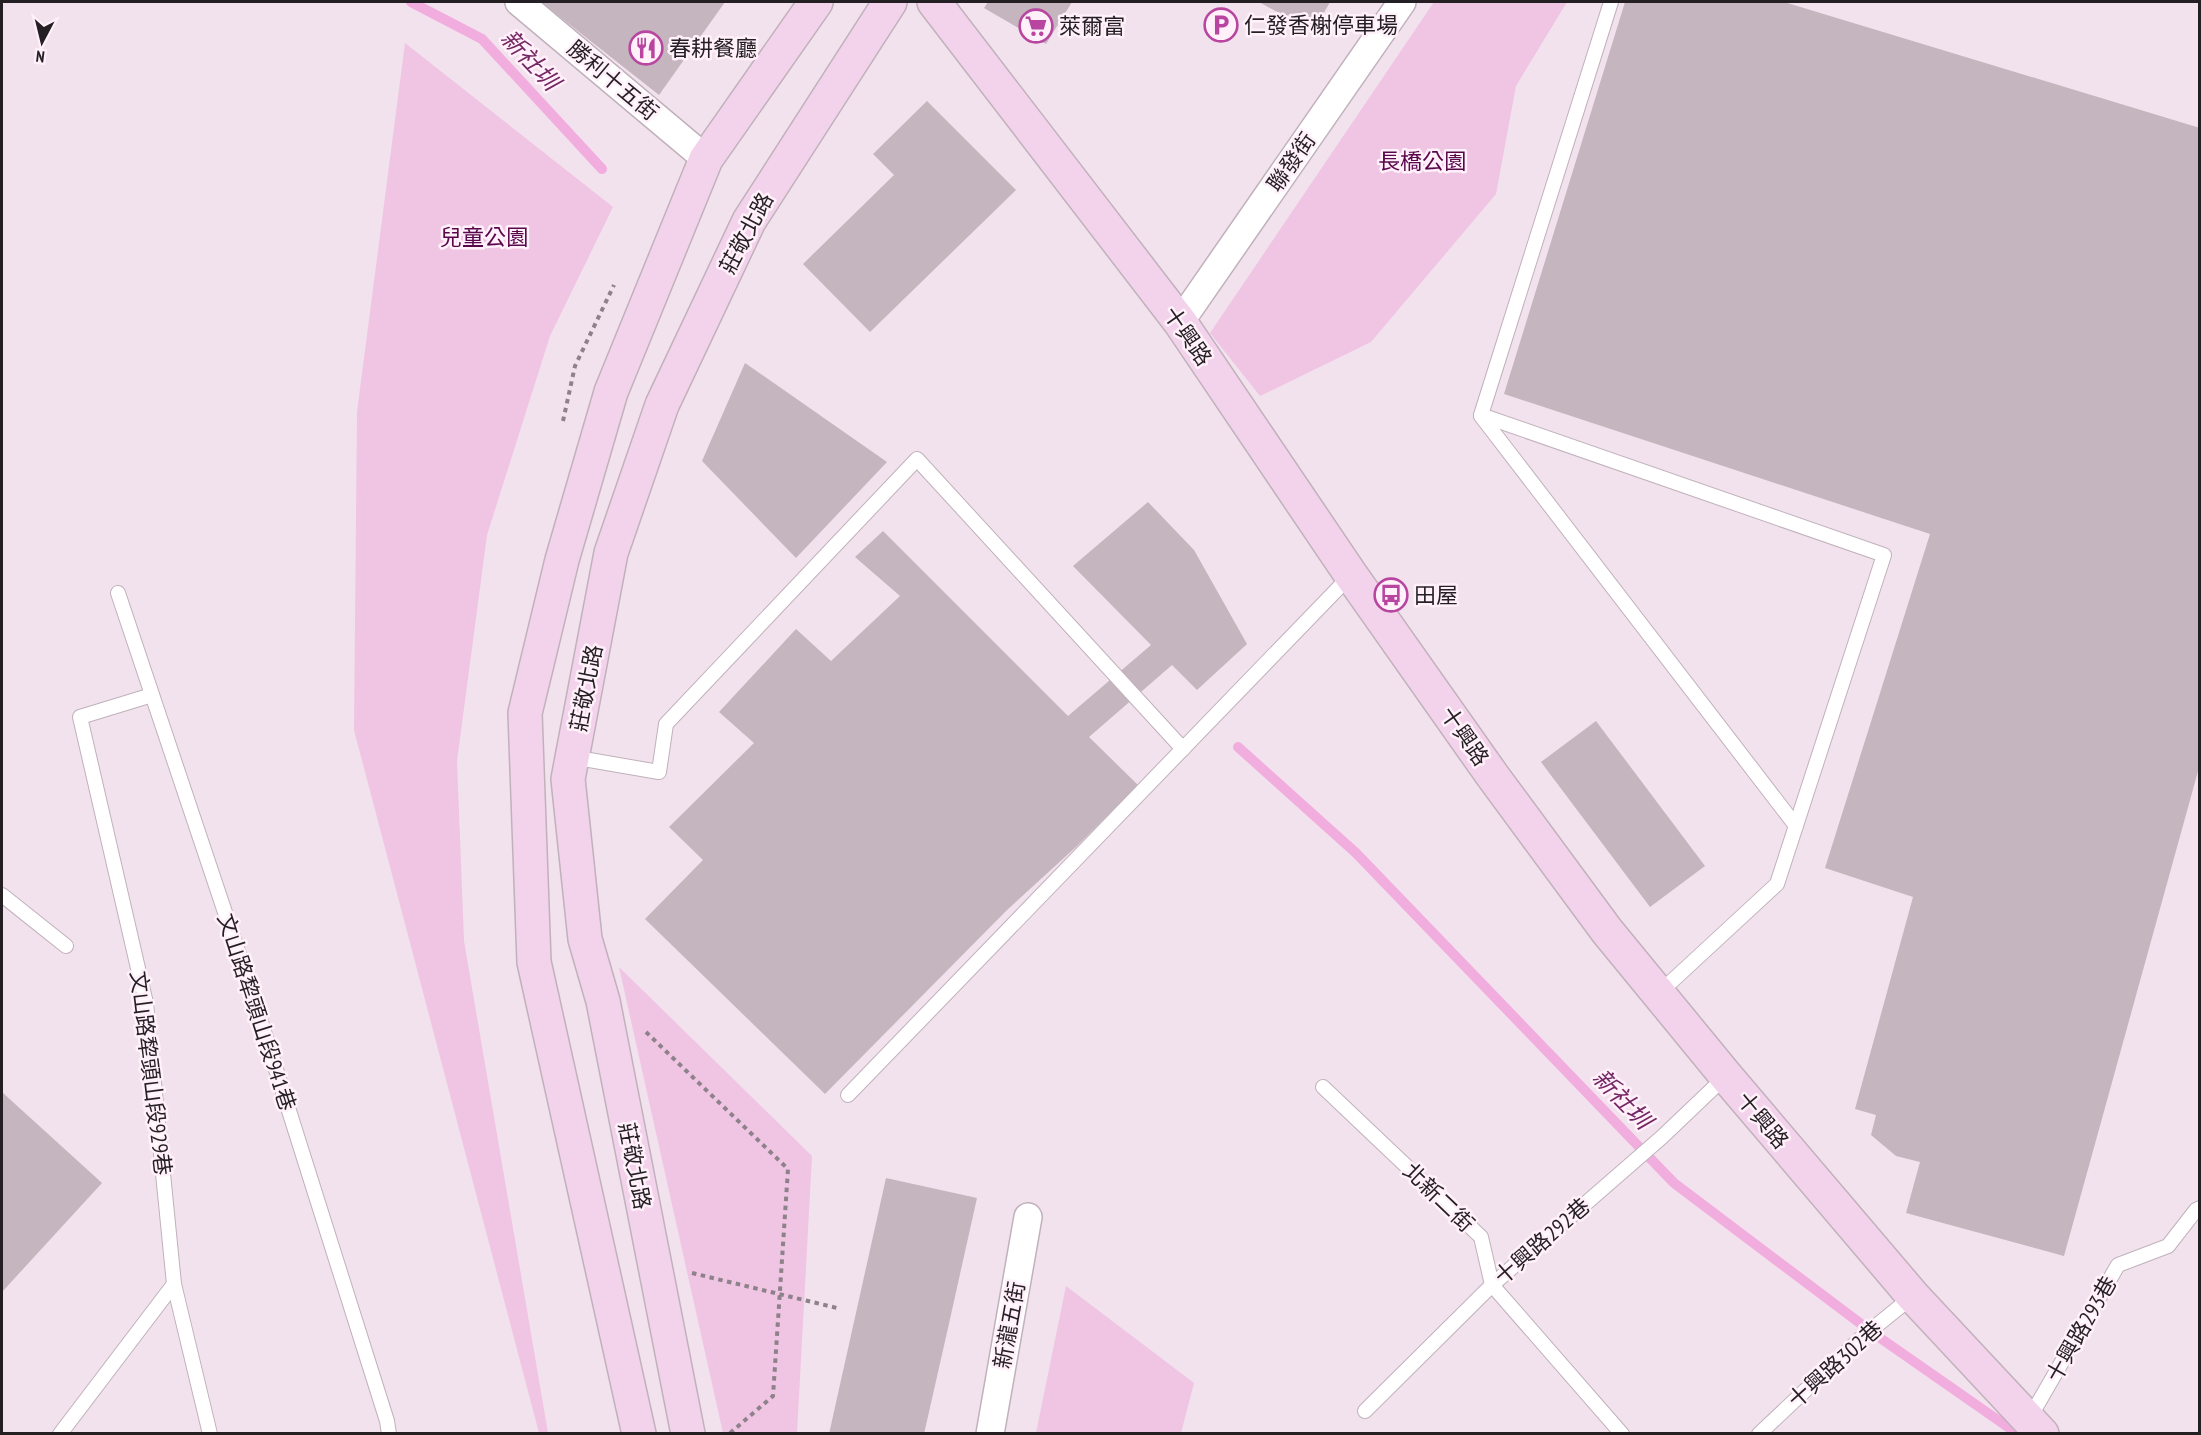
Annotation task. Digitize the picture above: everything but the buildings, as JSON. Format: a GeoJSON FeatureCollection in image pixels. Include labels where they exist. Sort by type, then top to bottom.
{"type":"FeatureCollection","features":[{"type":"Feature","properties":{"kind":"street","name":"勝利十五街"},"geometry":{"type":"LineString","coordinates":[[519,2],[706,159]]}},
{"type":"Feature","properties":{"kind":"street"},"geometry":{"type":"LineString","coordinates":[[639,1434],[534,962],[525,713],[562,560],[611,392],[706,159],[816,2]]}},
{"type":"Feature","properties":{"kind":"street","name":"莊敬北路"},"geometry":{"type":"LineString","coordinates":[[688,1434],[603,1001],[585,939],[568,779],[611,553],[662,405],[749,221],[890,2]]}},
{"type":"Feature","properties":{"kind":"street","name":"十興路"},"geometry":{"type":"LineString","coordinates":[[934,2],[1180,322],[1351,575],[1519,812],[1607,931],[1726,1076],[1901,1305],[2036,1426]]}},
{"type":"Feature","properties":{"kind":"street","name":"聯發街"},"geometry":{"type":"LineString","coordinates":[[1180,322],[1402,2]]}},
{"type":"Feature","properties":{"kind":"street","name":"新瀧五街"},"geometry":{"type":"LineString","coordinates":[[990,1434],[1028,1217]]}},
{"type":"Feature","properties":{"kind":"lane"},"geometry":{"type":"LineString","coordinates":[[1480,416],[1611,2]]}},
{"type":"Feature","properties":{"kind":"lane"},"geometry":{"type":"LineString","coordinates":[[1480,416],[1884,555],[1777,884],[1658,994]]}},
{"type":"Feature","properties":{"kind":"lane"},"geometry":{"type":"LineString","coordinates":[[1480,416],[1796,826]]}},
{"type":"Feature","properties":{"kind":"lane"},"geometry":{"type":"LineString","coordinates":[[573,757],[659,772],[666,724],[916,459],[1183,749]]}},
{"type":"Feature","properties":{"kind":"lane"},"geometry":{"type":"LineString","coordinates":[[848,1095],[1351,575]]}},
{"type":"Feature","properties":{"kind":"lane","name":"文山路犂頭山段941巷"},"geometry":{"type":"LineString","coordinates":[[117,593],[249,984],[387,1421],[388,1434]]}},
{"type":"Feature","properties":{"kind":"lane","name":"文山路犂頭山段929巷"},"geometry":{"type":"LineString","coordinates":[[152,695],[80,717],[146,1003],[153,1053],[174,1284],[210,1434]]}},
{"type":"Feature","properties":{"kind":"lane"},"geometry":{"type":"LineString","coordinates":[[2,895],[66,946]]}},
{"type":"Feature","properties":{"kind":"lane","name":"十興路292巷"},"geometry":{"type":"LineString","coordinates":[[1365,1412],[1492,1285],[1662,1137],[1726,1076]]}},
{"type":"Feature","properties":{"kind":"lane","name":"北新二街"},"geometry":{"type":"LineString","coordinates":[[1323,1087],[1481,1237],[1492,1285],[1622,1434]]}},
{"type":"Feature","properties":{"kind":"lane","name":"十興路293巷"},"geometry":{"type":"LineString","coordinates":[[2036,1426],[2118,1265],[2168,1245],[2199,1208]]}},
{"type":"Feature","properties":{"kind":"lane"},"geometry":{"type":"LineString","coordinates":[[60,1434],[174,1284]]}},
{"type":"Feature","properties":{"kind":"lane","name":"十興路302巷"},"geometry":{"type":"LineString","coordinates":[[1759,1434],[1860,1339],[1901,1305]]}},
{"type":"Feature","properties":{"kind":"path"},"geometry":{"type":"LineString","coordinates":[[643,1029],[788,1170],[773,1396],[729,1434]]}},
{"type":"Feature","properties":{"kind":"path"},"geometry":{"type":"LineString","coordinates":[[681,1271],[837,1308]]}},
{"type":"Feature","properties":{"kind":"green space","name":"長橋公園"},"geometry":{"type":"Polygon","coordinates":[[[1434,2],[1567,2],[1516,86],[1496,194],[1371,342],[1260,396],[1210,333],[1434,2]]]}},
{"type":"Feature","properties":{"kind":"green space","name":"兒童公園"},"geometry":{"type":"Polygon","coordinates":[[[405,43],[613,207],[550,336],[487,535],[457,761],[464,941],[548,1433],[539,1433],[354,730],[357,412],[405,43]]]}},
{"type":"Feature","properties":{"kind":"green space"},"geometry":{"type":"Polygon","coordinates":[[[619,967],[812,1156],[797,1433],[723,1433],[619,967]]]}},
{"type":"Feature","properties":{"kind":"green space"},"geometry":{"type":"Polygon","coordinates":[[[1066,1286],[1194,1383],[1181,1433],[1036,1433],[1066,1286]]]}},
{"type":"Feature","properties":{"kind":"waterway","name":"新社圳"},"geometry":{"type":"LineString","coordinates":[[411,2],[482,39],[602,169]]}},
{"type":"Feature","properties":{"kind":"waterway","name":"新社圳"},"geometry":{"type":"LineString","coordinates":[[1238,747],[1356,853],[1674,1183],[1873,1333],[2018,1434]]}},
{"type":"Feature","properties":{"kind":"place","name":"仁發香榭停車場"},"geometry":{"type":"Point","coordinates":[1221,25]}},
{"type":"Feature","properties":{"kind":"place","name":"萊爾富"},"geometry":{"type":"Point","coordinates":[1036,26]}},
{"type":"Feature","properties":{"kind":"place","name":"春耕餐廳"},"geometry":{"type":"Point","coordinates":[646,48]}},
{"type":"Feature","properties":{"kind":"place","name":"田屋"},"geometry":{"type":"Point","coordinates":[1391,595]}}]}
